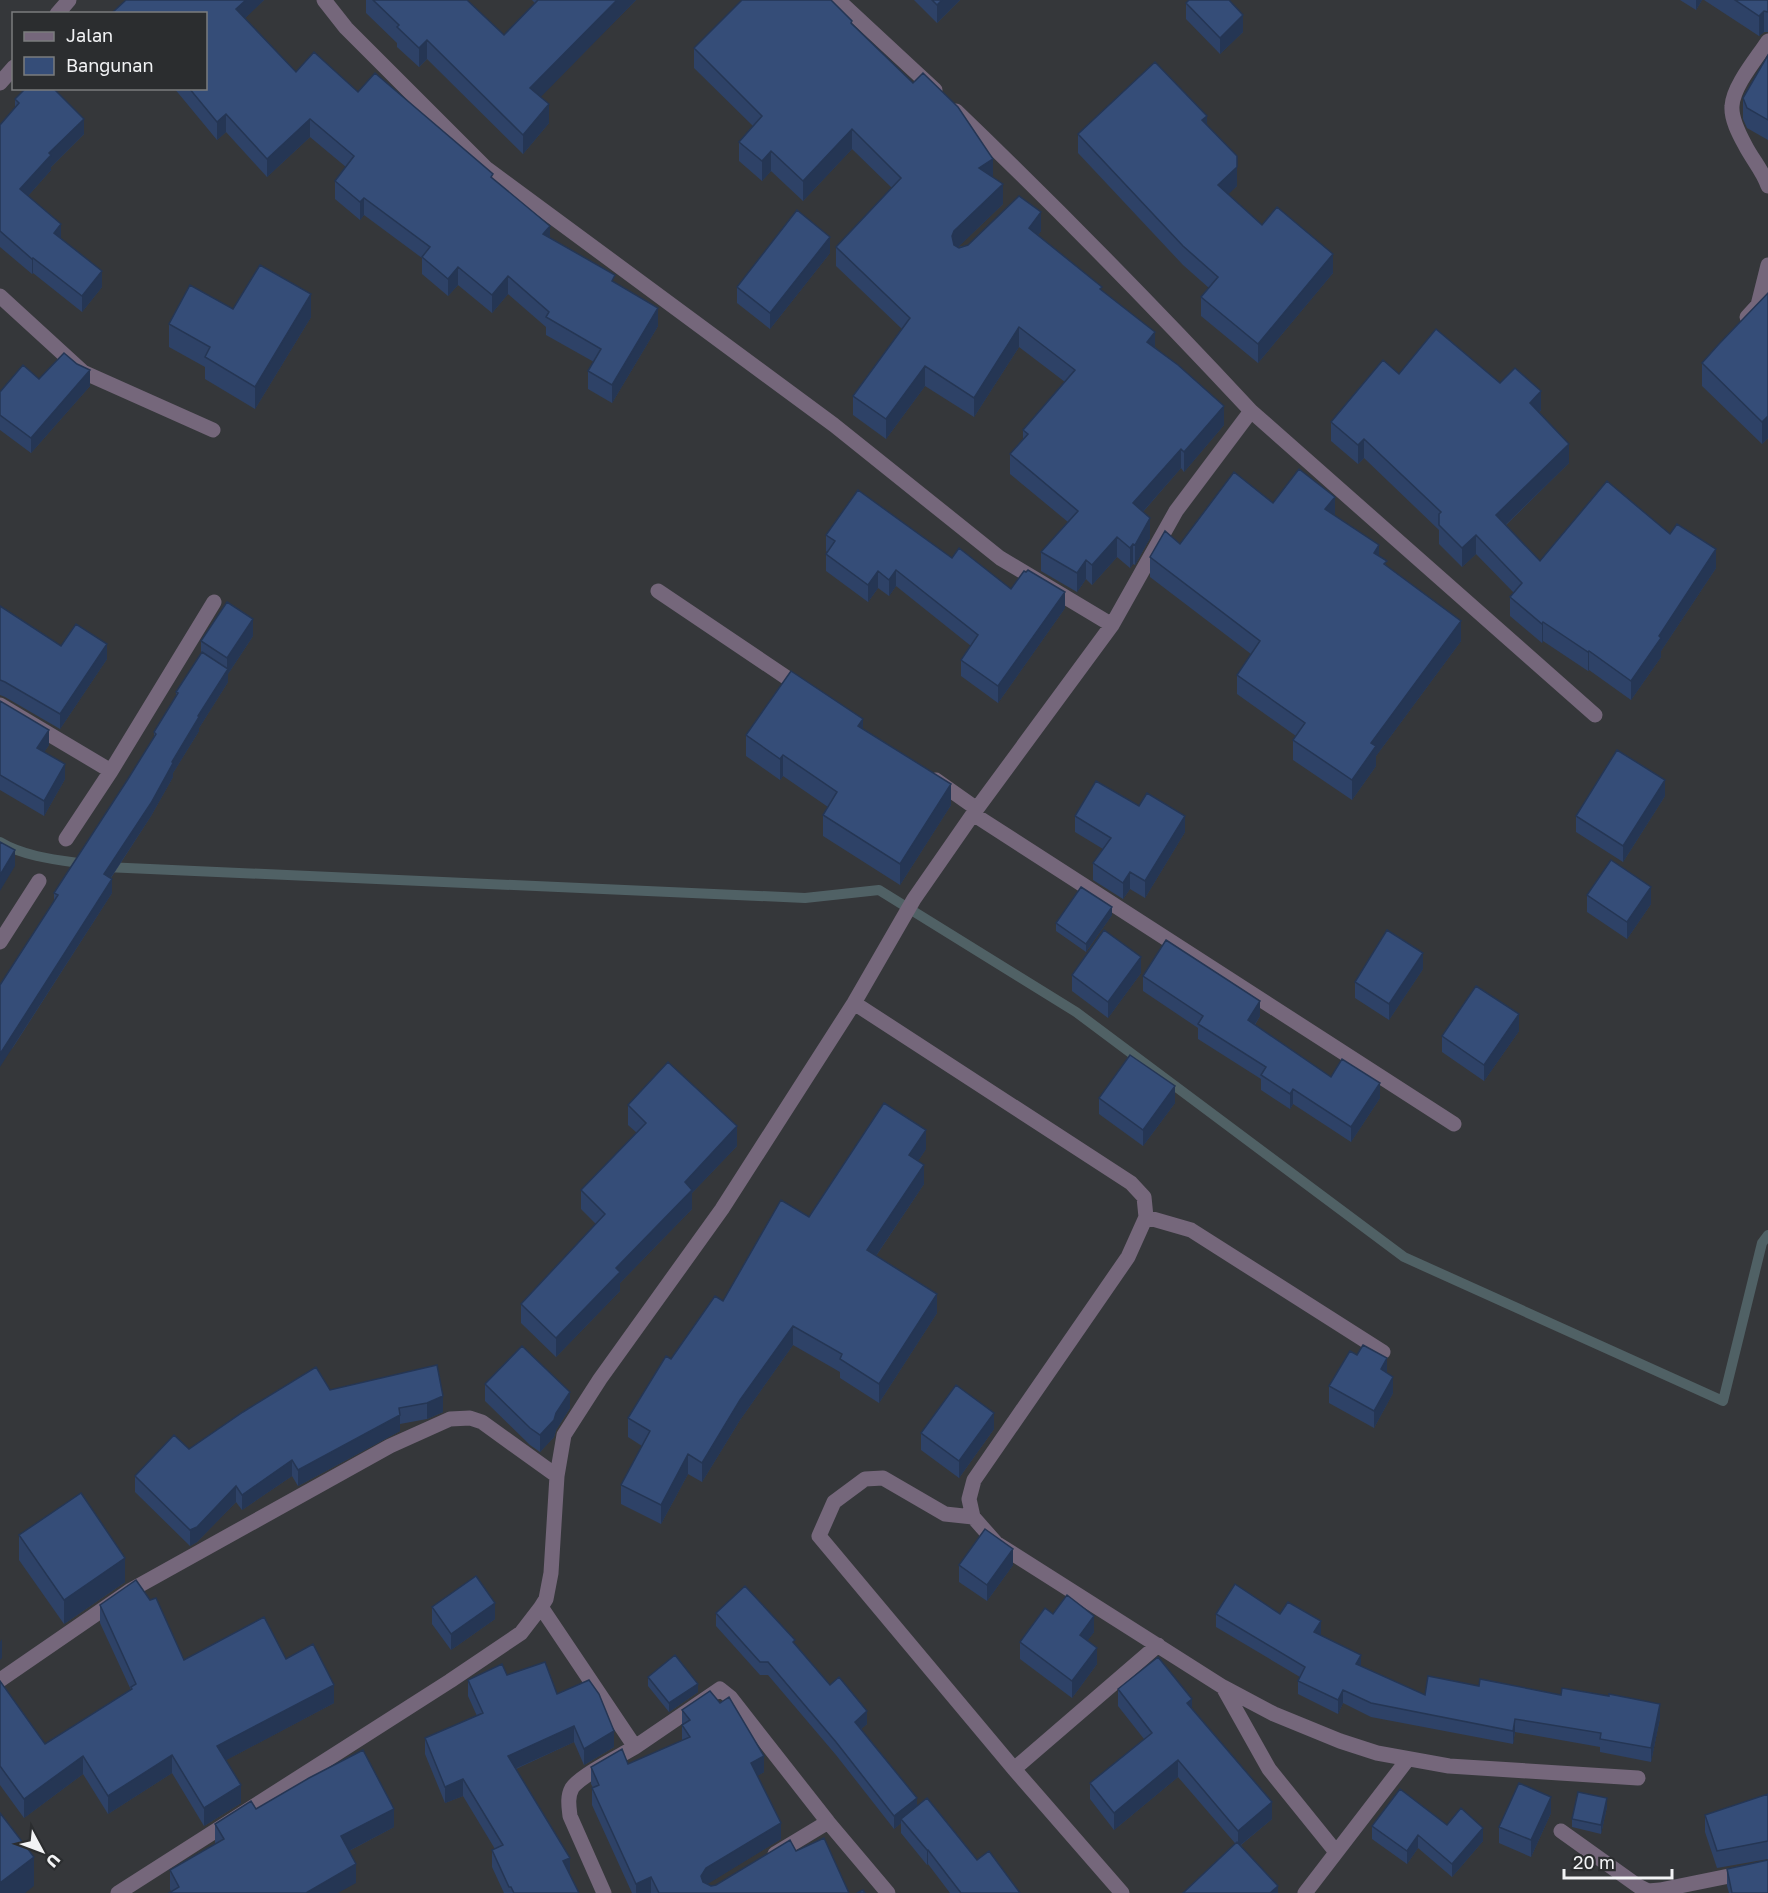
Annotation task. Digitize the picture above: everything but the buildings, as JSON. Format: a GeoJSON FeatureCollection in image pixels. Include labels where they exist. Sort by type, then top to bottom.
{"type":"FeatureCollection","features":[{"type":"Feature","properties":{"kind":"street"},"geometry":{"type":"LineString","coordinates":[[59,12],[69,0]]}},
{"type":"Feature","properties":{"kind":"street"},"geometry":{"type":"LineString","coordinates":[[324,0],[346,28],[486,168],[834,425],[1000,558],[1112,626]]}},
{"type":"Feature","properties":{"kind":"street"},"geometry":{"type":"LineString","coordinates":[[838,0],[1165,319],[1251,411],[1594,715]]}},
{"type":"Feature","properties":{"kind":"street"},"geometry":{"type":"LineString","coordinates":[[1768,41],[1734,94],[1731,108],[1745,146],[1765,176],[1768,186]]}},
{"type":"Feature","properties":{"kind":"street"},"geometry":{"type":"LineString","coordinates":[[0,83],[12,69]]}},
{"type":"Feature","properties":{"kind":"street"},"geometry":{"type":"LineString","coordinates":[[1737,328],[1758,304],[1768,265]]}},
{"type":"Feature","properties":{"kind":"street"},"geometry":{"type":"LineString","coordinates":[[0,296],[83,372],[213,430]]}},
{"type":"Feature","properties":{"kind":"street"},"geometry":{"type":"LineString","coordinates":[[118,1893],[494,1651],[520,1633],[541,1607],[546,1599],[551,1573],[557,1476],[564,1435],[593,1389],[722,1209],[854,1003],[914,899],[1112,626],[1176,511],[1251,411]]}},
{"type":"Feature","properties":{"kind":"street"},"geometry":{"type":"LineString","coordinates":[[658,591],[817,698]]}},
{"type":"Feature","properties":{"kind":"street"},"geometry":{"type":"LineString","coordinates":[[66,839],[111,771],[214,602]]}},
{"type":"Feature","properties":{"kind":"street"},"geometry":{"type":"LineString","coordinates":[[0,705],[111,771]]}},
{"type":"Feature","properties":{"kind":"street"},"geometry":{"type":"LineString","coordinates":[[922,770],[975,812],[1454,1124]]}},
{"type":"Feature","properties":{"kind":"street"},"geometry":{"type":"LineString","coordinates":[[0,942],[39,880]]}},
{"type":"Feature","properties":{"kind":"street"},"geometry":{"type":"LineString","coordinates":[[854,1003],[1131,1183],[1144,1197],[1146,1217],[1128,1257],[974,1480],[969,1499],[974,1517],[996,1543],[1223,1687],[1274,1714],[1340,1741],[1377,1753],[1449,1766],[1638,1778]]}},
{"type":"Feature","properties":{"kind":"street"},"geometry":{"type":"LineString","coordinates":[[1146,1217],[1191,1230],[1383,1352]]}},
{"type":"Feature","properties":{"kind":"street"},"geometry":{"type":"LineString","coordinates":[[0,1680],[130,1590],[390,1446],[450,1419],[470,1418],[482,1422],[557,1476]]}},
{"type":"Feature","properties":{"kind":"street"},"geometry":{"type":"LineString","coordinates":[[974,1517],[945,1514],[883,1478],[865,1479],[834,1502],[819,1536],[1014,1769],[1122,1893]]}},
{"type":"Feature","properties":{"kind":"street"},"geometry":{"type":"LineString","coordinates":[[541,1607],[635,1747]]}},
{"type":"Feature","properties":{"kind":"street"},"geometry":{"type":"LineString","coordinates":[[1014,1769],[1158,1645]]}},
{"type":"Feature","properties":{"kind":"street"},"geometry":{"type":"LineString","coordinates":[[1223,1687],[1269,1769],[1336,1852]]}},
{"type":"Feature","properties":{"kind":"street"},"geometry":{"type":"LineString","coordinates":[[604,1893],[570,1816],[568,1803],[573,1787],[583,1778],[635,1747],[720,1689],[730,1697],[828,1822],[888,1893]]}},
{"type":"Feature","properties":{"kind":"street"},"geometry":{"type":"LineString","coordinates":[[1305,1893],[1408,1759]]}},
{"type":"Feature","properties":{"kind":"street"},"geometry":{"type":"LineString","coordinates":[[760,1863],[828,1822]]}},
{"type":"Feature","properties":{"kind":"street"},"geometry":{"type":"LineString","coordinates":[[1561,1830],[1648,1891],[1768,1868]]}},
{"type":"Feature","properties":{"kind":"waterway"},"geometry":{"type":"LineString","coordinates":[[0,842],[31,854],[86,864]]}},
{"type":"Feature","properties":{"kind":"waterway"},"geometry":{"type":"LineString","coordinates":[[105,867],[805,898],[879,890],[1076,1012],[1404,1257],[1723,1401],[1762,1243],[1768,1235]]}}]}
